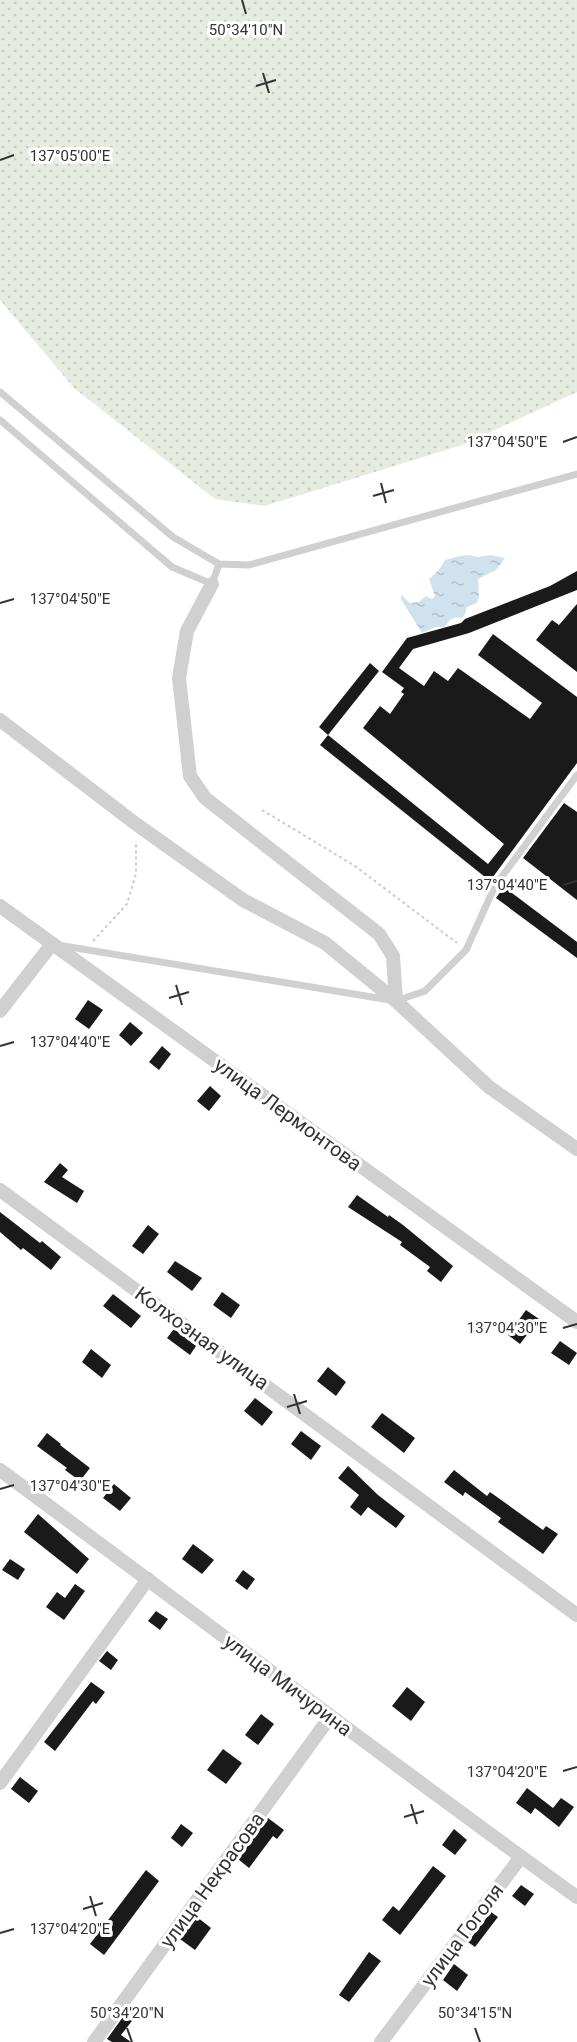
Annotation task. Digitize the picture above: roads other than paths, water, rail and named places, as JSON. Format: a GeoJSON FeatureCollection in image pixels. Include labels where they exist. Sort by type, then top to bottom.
{"type":"FeatureCollection","features":[{"type":"Feature","properties":{"kind":"street"},"geometry":{"type":"LineString","coordinates":[[212,584],[187,631],[179,678],[190,776],[205,798],[379,934],[393,956],[396,1001]]}},
{"type":"Feature","properties":{"kind":"street"},"geometry":{"type":"LineString","coordinates":[[0,720],[136,824],[243,900],[325,943],[396,1001],[489,1087],[577,1149]]}},
{"type":"Feature","properties":{"kind":"street","name":"улица Лермонтова"},"geometry":{"type":"LineString","coordinates":[[0,906],[577,1322]]}},
{"type":"Feature","properties":{"kind":"street"},"geometry":{"type":"LineString","coordinates":[[0,1011],[52,944]]}},
{"type":"Feature","properties":{"kind":"street","name":"Колхозная улица"},"geometry":{"type":"LineString","coordinates":[[0,1190],[577,1615]]}},
{"type":"Feature","properties":{"kind":"street","name":"улица Мичурина"},"geometry":{"type":"LineString","coordinates":[[0,1470],[577,1898]]}},
{"type":"Feature","properties":{"kind":"street"},"geometry":{"type":"LineString","coordinates":[[0,1783],[148,1579]]}},
{"type":"Feature","properties":{"kind":"street","name":"улица Некрасова"},"geometry":{"type":"LineString","coordinates":[[94,2042],[330,1717]]}},
{"type":"Feature","properties":{"kind":"street","name":"улица Гоголя"},"geometry":{"type":"LineString","coordinates":[[381,2042],[520,1857]]}},
{"type":"Feature","properties":{"kind":"lane"},"geometry":{"type":"LineString","coordinates":[[0,392],[173,537],[219,564],[249,565],[577,474]]}},
{"type":"Feature","properties":{"kind":"lane"},"geometry":{"type":"LineString","coordinates":[[0,420],[172,567],[212,584],[219,564]]}},
{"type":"Feature","properties":{"kind":"lane"},"geometry":{"type":"LineString","coordinates":[[52,944],[396,1001],[425,991],[466,950],[495,886],[577,775]]}},
{"type":"Feature","properties":{"kind":"water"},"geometry":{"type":"Polygon","coordinates":[[[469,555],[505,558],[496,570],[478,579],[477,603],[467,607],[462,618],[453,618],[444,627],[435,627],[422,633],[401,599],[401,595],[410,603],[419,602],[426,596],[432,599],[435,596],[429,579],[439,570],[445,560],[469,555]]]}}]}
